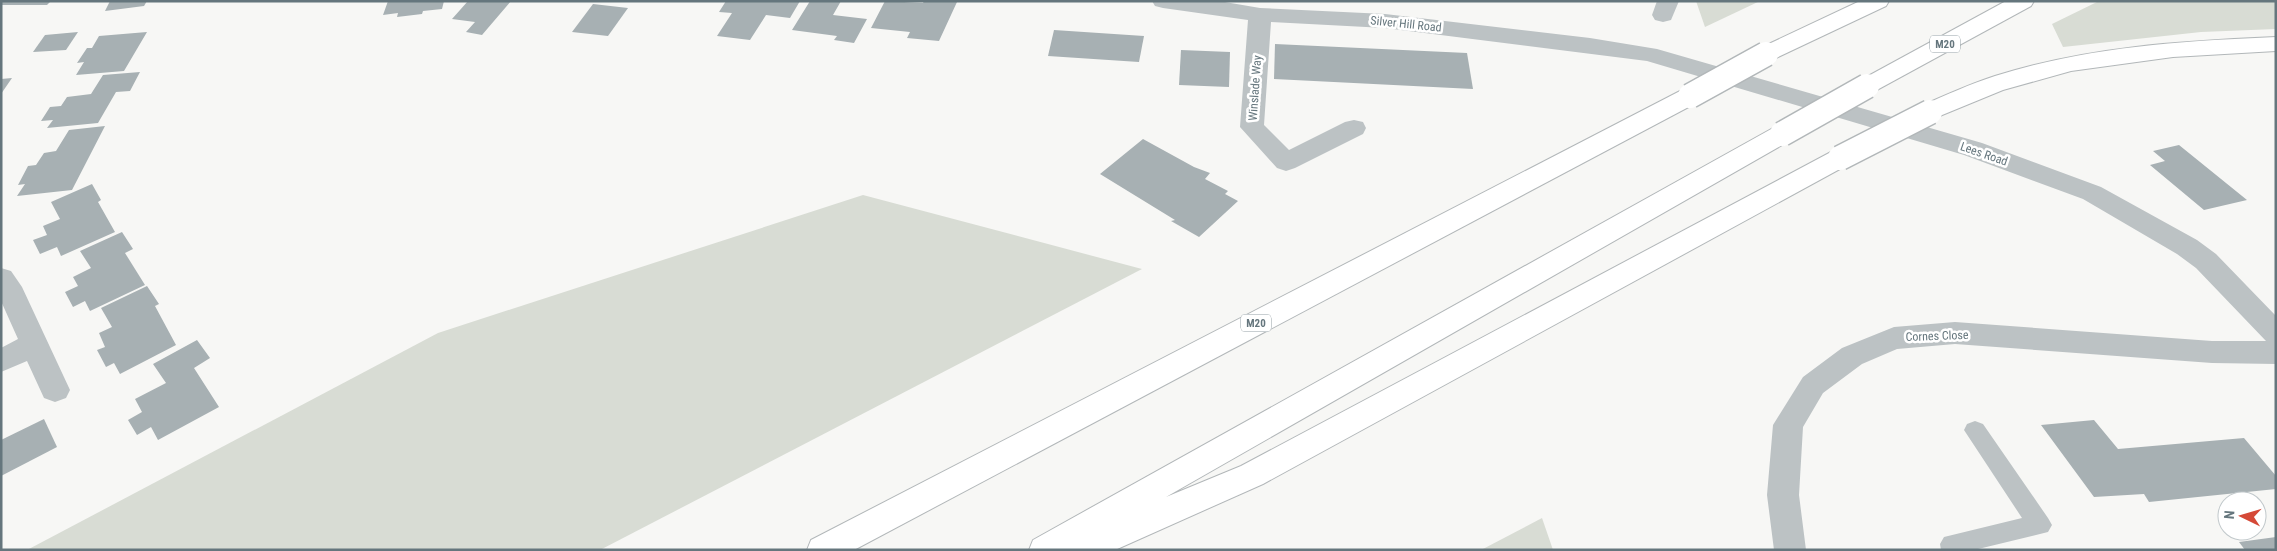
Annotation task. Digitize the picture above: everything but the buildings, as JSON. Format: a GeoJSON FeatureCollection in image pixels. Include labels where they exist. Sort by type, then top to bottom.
{"type":"FeatureCollection","features":[{"type":"Feature","properties":{"kind":"highway","name":"M20"},"geometry":{"type":"LineString","coordinates":[[823,550],[1690,96],[1766,54],[1878,1]]}},
{"type":"Feature","properties":{"kind":"highway","name":"M20"},"geometry":{"type":"LineString","coordinates":[[1045,550],[1867,86],[2023,1]]}},
{"type":"Feature","properties":{"kind":"highway"},"geometry":{"type":"LineString","coordinates":[[1080,550],[1252,476],[1840,158],[1930,112],[2004,81],[2088,59],[2169,48],[2276,44]]}},
{"type":"Feature","properties":{"kind":"street","name":"Silver Hill Road"},"geometry":{"type":"LineString","coordinates":[[1163,1],[1260,15],[1384,11],[1649,54]]}},
{"type":"Feature","properties":{"kind":"street","name":"Winslade Way"},"geometry":{"type":"LineString","coordinates":[[1260,15],[1252,127],[1286,162],[1354,128]]}},
{"type":"Feature","properties":{"kind":"street","name":"Lees Road"},"geometry":{"type":"LineString","coordinates":[[1649,54],[1972,149],[2092,194],[2186,247],[2206,261],[2276,334]]}},
{"type":"Feature","properties":{"kind":"street"},"geometry":{"type":"LineString","coordinates":[[1,278],[12,294],[54,390]]}},
{"type":"Feature","properties":{"kind":"street","name":"Cornes Close"},"geometry":{"type":"LineString","coordinates":[[1790,550],[1783,495],[1788,425],[1813,385],[1852,356],[1886,342],[1912,336],[1955,333],[2212,352],[2276,353]]}},
{"type":"Feature","properties":{"kind":"street"},"geometry":{"type":"LineString","coordinates":[[1,361],[35,344]]}},
{"type":"Feature","properties":{"kind":"lane"},"geometry":{"type":"LineString","coordinates":[[1953,550],[1952,544],[2040,525],[1975,430]]}},
{"type":"Feature","properties":{"kind":"shaded area"},"geometry":{"type":"Polygon","coordinates":[[[1696,1],[1760,1],[1705,27],[1696,1]]]}},
{"type":"Feature","properties":{"kind":"shaded area"},"geometry":{"type":"Polygon","coordinates":[[[2099,1],[2276,1],[2276,29],[2201,32],[2063,47],[2052,24],[2099,1]]]}},
{"type":"Feature","properties":{"kind":"shaded area"},"geometry":{"type":"Polygon","coordinates":[[[863,195],[1142,269],[600,550],[27,550],[438,333],[863,195]]]}},
{"type":"Feature","properties":{"kind":"shaded area"},"geometry":{"type":"Polygon","coordinates":[[[1542,518],[1553,550],[1481,550],[1542,518]]]}}]}
